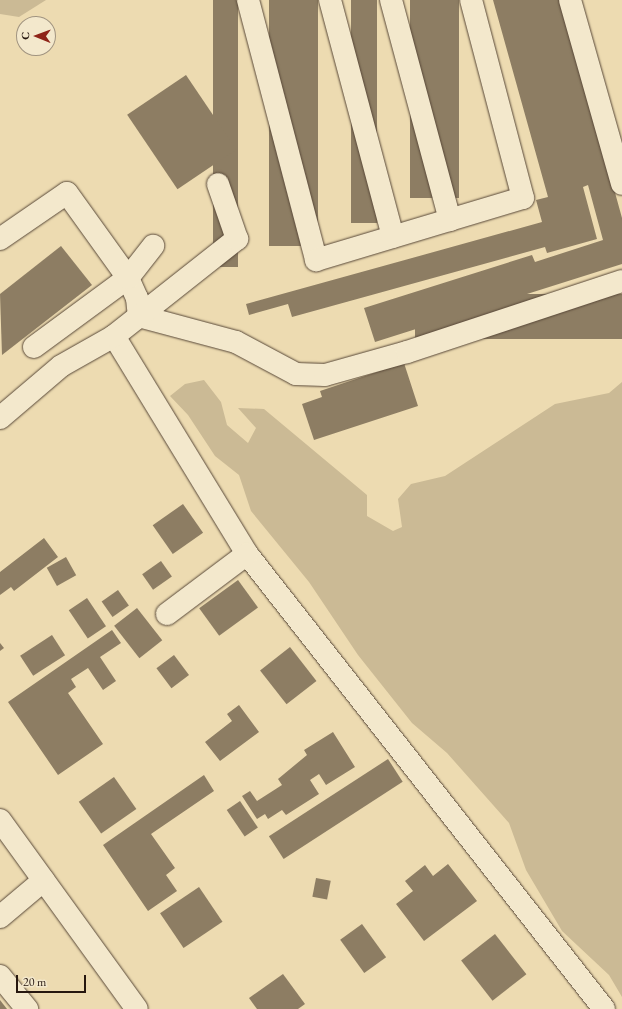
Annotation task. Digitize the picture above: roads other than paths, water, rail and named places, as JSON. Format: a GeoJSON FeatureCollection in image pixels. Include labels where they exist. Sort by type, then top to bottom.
{"type":"FeatureCollection","features":[{"type":"Feature","properties":{"kind":"street"},"geometry":{"type":"LineString","coordinates":[[248,0],[316,260],[523,198],[471,0]]}},
{"type":"Feature","properties":{"kind":"street"},"geometry":{"type":"LineString","coordinates":[[330,0],[393,237]]}},
{"type":"Feature","properties":{"kind":"street"},"geometry":{"type":"LineString","coordinates":[[391,0],[450,220]]}},
{"type":"Feature","properties":{"kind":"street"},"geometry":{"type":"LineString","coordinates":[[570,0],[622,184]]}},
{"type":"Feature","properties":{"kind":"street"},"geometry":{"type":"LineString","coordinates":[[0,418],[61,366],[114,336],[236,239],[218,184]]}},
{"type":"Feature","properties":{"kind":"street"},"geometry":{"type":"LineString","coordinates":[[0,238],[68,193],[128,278],[137,298],[139,316]]}},
{"type":"Feature","properties":{"kind":"street"},"geometry":{"type":"LineString","coordinates":[[34,347],[128,278],[153,246]]}},
{"type":"Feature","properties":{"kind":"street"},"geometry":{"type":"LineString","coordinates":[[139,316],[236,342],[296,374],[325,375],[407,352],[622,281]]}},
{"type":"Feature","properties":{"kind":"street"},"geometry":{"type":"LineString","coordinates":[[114,336],[247,554],[604,1009]]}},
{"type":"Feature","properties":{"kind":"street"},"geometry":{"type":"LineString","coordinates":[[167,614],[247,554]]}},
{"type":"Feature","properties":{"kind":"street"},"geometry":{"type":"LineString","coordinates":[[0,820],[137,1009]]}},
{"type":"Feature","properties":{"kind":"street"},"geometry":{"type":"LineString","coordinates":[[0,917],[44,880]]}},
{"type":"Feature","properties":{"kind":"street"},"geometry":{"type":"LineString","coordinates":[[0,976],[27,1009]]}}]}
